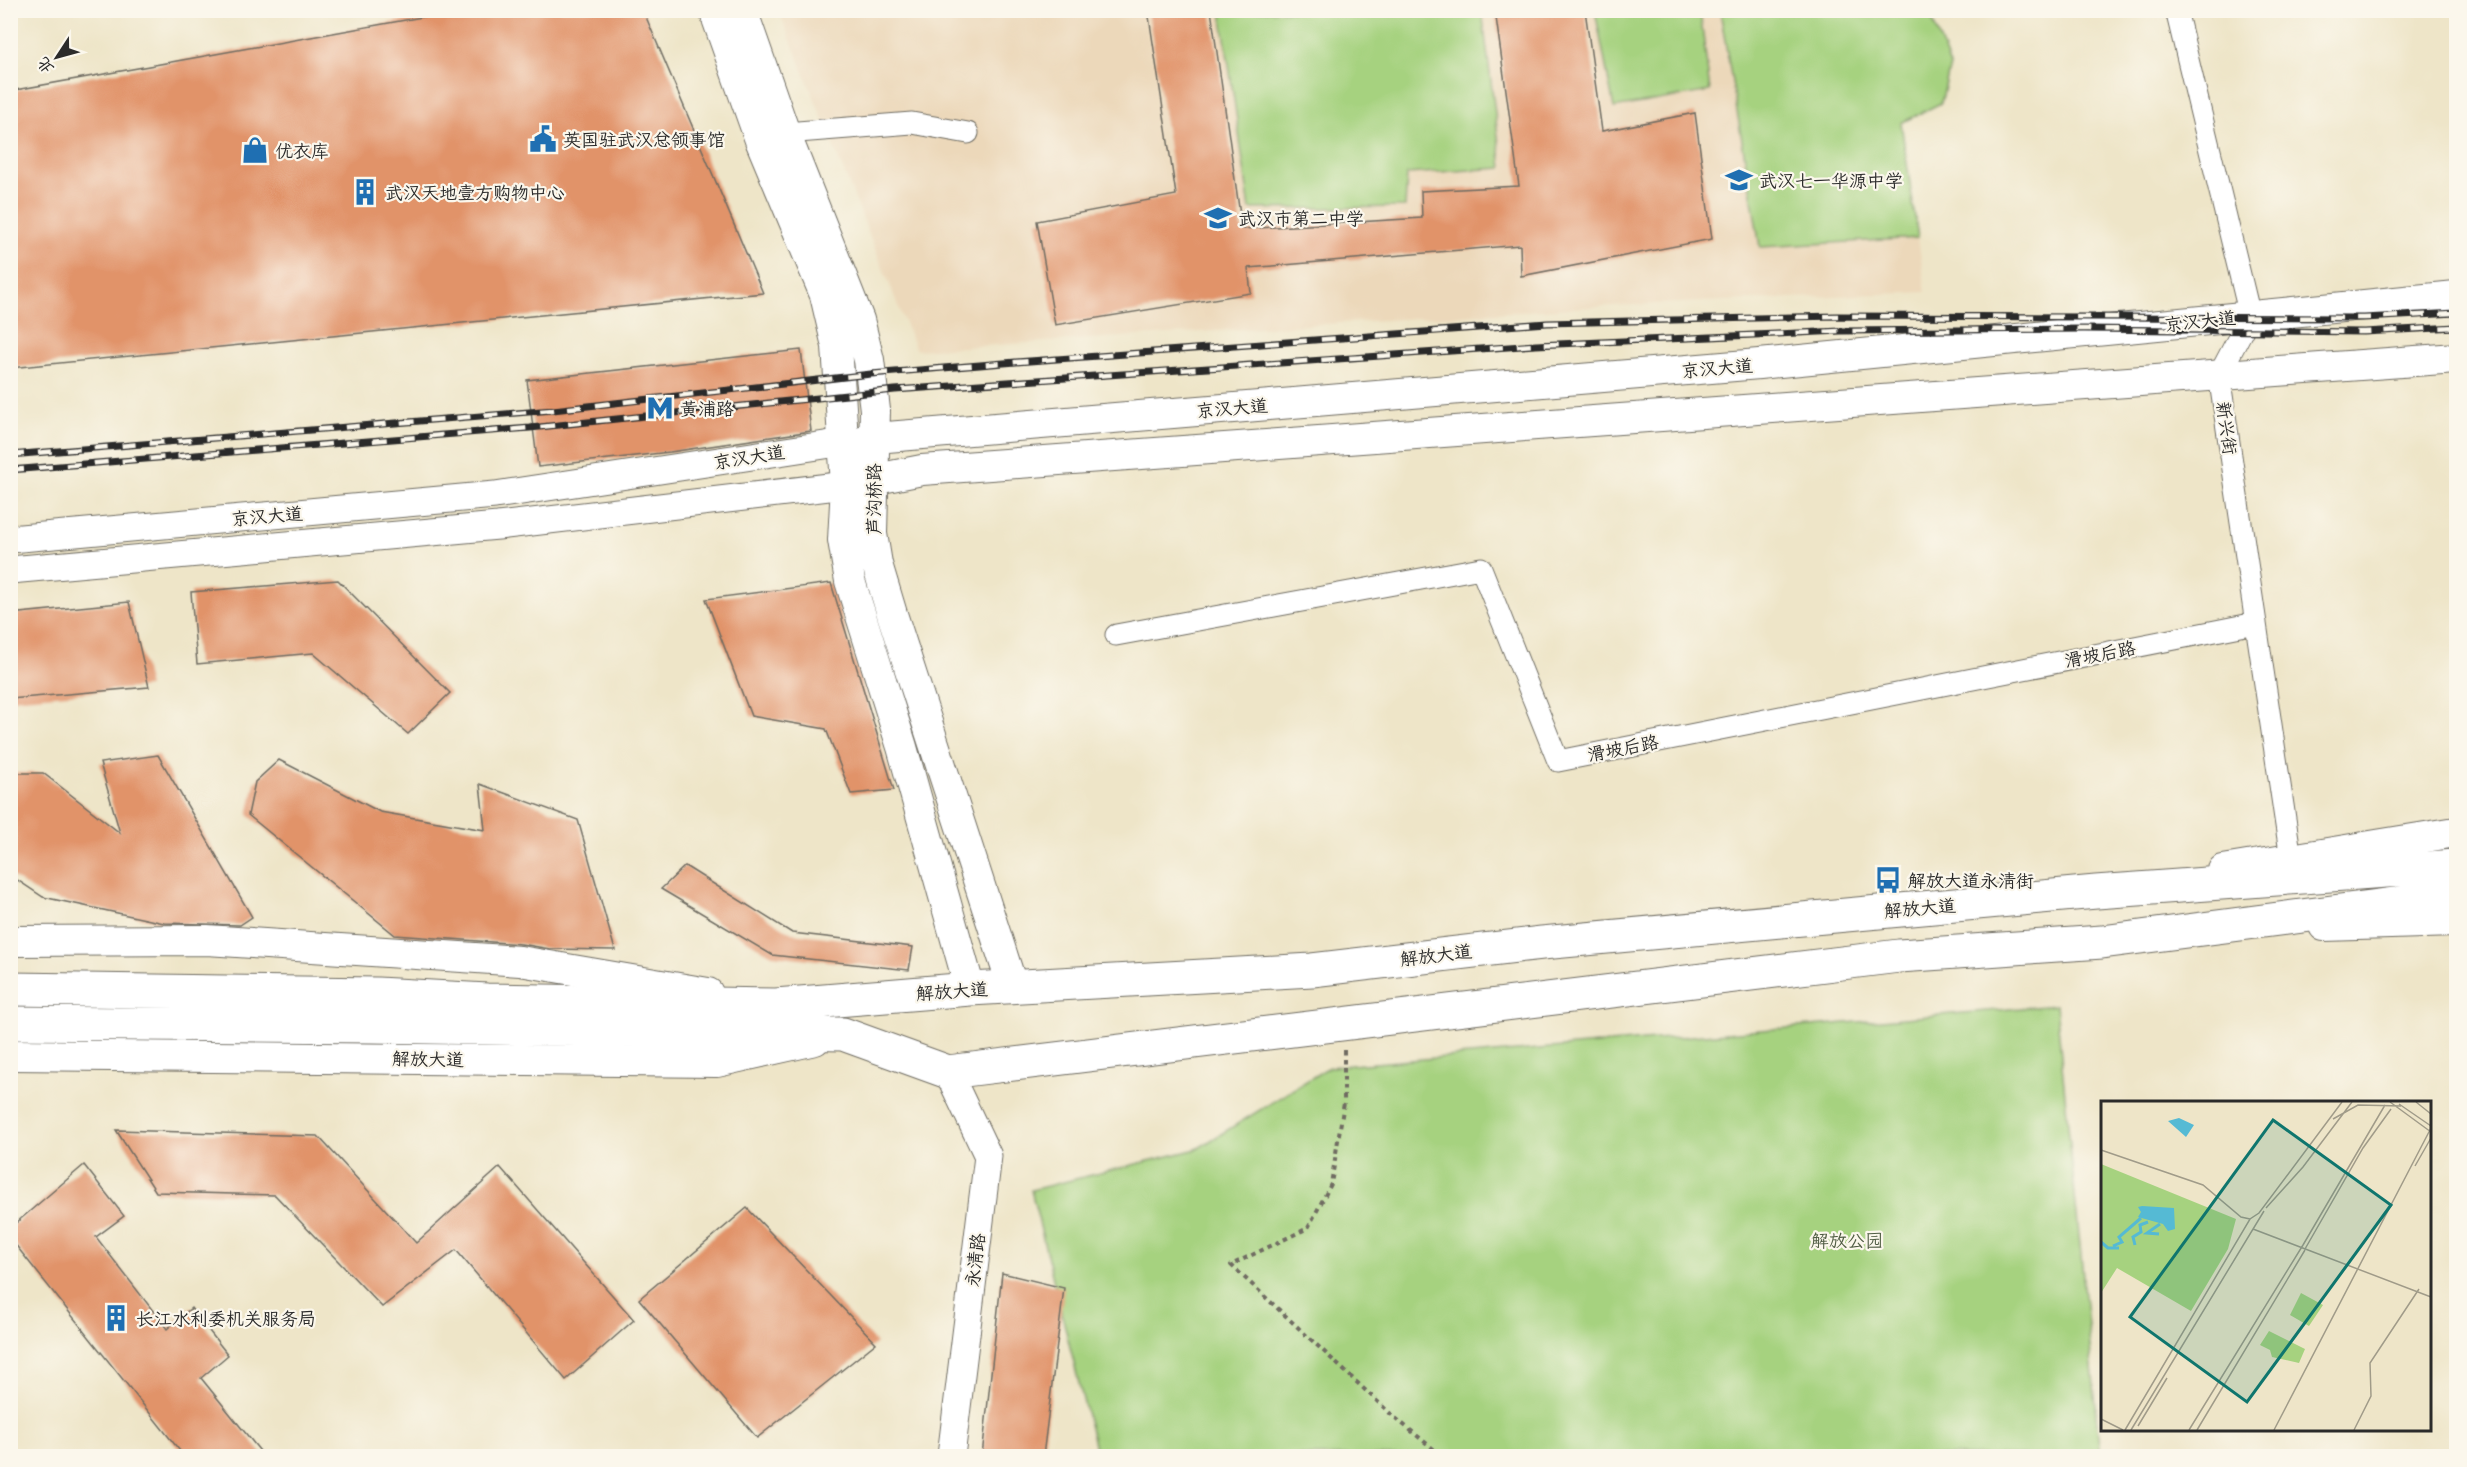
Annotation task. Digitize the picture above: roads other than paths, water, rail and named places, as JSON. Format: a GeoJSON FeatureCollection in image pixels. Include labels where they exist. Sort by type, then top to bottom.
{"type":"FeatureCollection","features":[{"type":"Feature","properties":{"kind":"main road","name":"芦沟桥路"},"geometry":{"type":"LineString","coordinates":[[714,10],[760,140],[825,296],[837,346],[844,443],[859,482],[877,564],[895,626],[1013,988]]}},
{"type":"Feature","properties":{"kind":"main road","name":"芦沟桥路"},"geometry":{"type":"LineString","coordinates":[[742,10],[785,133],[860,320],[869,360],[874,438],[843,540],[850,581],[902,747],[970,989]]}},
{"type":"Feature","properties":{"kind":"main road","name":"京汉大道"},"geometry":{"type":"LineString","coordinates":[[874,438],[1759,364],[2457,296]]}},
{"type":"Feature","properties":{"kind":"main road","name":"京汉大道"},"geometry":{"type":"LineString","coordinates":[[859,482],[922,471],[2457,358]]}},
{"type":"Feature","properties":{"kind":"main road","name":"解放大道"},"geometry":{"type":"LineString","coordinates":[[2096,892],[2457,832]]}},
{"type":"Feature","properties":{"kind":"main road","name":"解放大道"},"geometry":{"type":"LineString","coordinates":[[10,1023],[375,1010],[487,1000],[776,1005],[970,989],[1312,970],[1542,943],[2096,892],[2457,866]]}},
{"type":"Feature","properties":{"kind":"main road","name":"解放大道"},"geometry":{"type":"LineString","coordinates":[[2102,942],[2457,896]]}},
{"type":"Feature","properties":{"kind":"main road","name":"解放大道"},"geometry":{"type":"LineString","coordinates":[[10,989],[843,1034],[948,1072],[1899,956],[2315,926],[2457,922]]}},
{"type":"Feature","properties":{"kind":"main road","name":"解放大道"},"geometry":{"type":"LineString","coordinates":[[10,941],[207,940],[520,961],[776,1005]]}},
{"type":"Feature","properties":{"kind":"main road","name":"解放大道"},"geometry":{"type":"LineString","coordinates":[[10,1055],[717,1062],[843,1034]]}},
{"type":"Feature","properties":{"kind":"street"},"geometry":{"type":"LineString","coordinates":[[2176,10],[2250,316]]}},
{"type":"Feature","properties":{"kind":"street"},"geometry":{"type":"LineString","coordinates":[[785,133],[912,123],[968,133]]}},
{"type":"Feature","properties":{"kind":"street","name":"新兴街"},"geometry":{"type":"LineString","coordinates":[[2250,316],[2219,375],[2291,858]]}},
{"type":"Feature","properties":{"kind":"street","name":"京汉大道"},"geometry":{"type":"LineString","coordinates":[[10,539],[495,495],[874,438]]}},
{"type":"Feature","properties":{"kind":"street","name":"京汉大道"},"geometry":{"type":"LineString","coordinates":[[10,570],[498,526],[859,482]]}},
{"type":"Feature","properties":{"kind":"street","name":"滑坡后路"},"geometry":{"type":"LineString","coordinates":[[1116,636],[1481,568],[1558,761],[2256,623]]}},
{"type":"Feature","properties":{"kind":"street","name":"永清路"},"geometry":{"type":"LineString","coordinates":[[948,1072],[988,1156],[951,1456]]}},
{"type":"Feature","properties":{"kind":"railway"},"geometry":{"type":"LineString","coordinates":[[10,455],[553,410],[871,374],[1547,323],[1837,316],[2364,318],[2456,313]]}},
{"type":"Feature","properties":{"kind":"railway"},"geometry":{"type":"LineString","coordinates":[[10,470],[530,428],[895,390],[1536,345],[1841,331],[2084,329],[2364,332],[2456,327]]}},
{"type":"Feature","properties":{"kind":"place","name":"英国驻武汉总领事馆"},"geometry":{"type":"Point","coordinates":[543,139]}},
{"type":"Feature","properties":{"kind":"place","name":"优衣库"},"geometry":{"type":"Point","coordinates":[255,150]}},
{"type":"Feature","properties":{"kind":"place","name":"武汉七一华源中学"},"geometry":{"type":"Point","coordinates":[1739,180]}},
{"type":"Feature","properties":{"kind":"place","name":"武汉天地壹方购物中心"},"geometry":{"type":"Point","coordinates":[365,192]}},
{"type":"Feature","properties":{"kind":"place","name":"武汉市第二中学"},"geometry":{"type":"Point","coordinates":[1218,218]}},
{"type":"Feature","properties":{"kind":"place","name":"黄浦路"},"geometry":{"type":"Point","coordinates":[660,408]}},
{"type":"Feature","properties":{"kind":"place","name":"解放大道永清街"},"geometry":{"type":"Point","coordinates":[1888,880]}},
{"type":"Feature","properties":{"kind":"place","name":"长江水利委机关服务局"},"geometry":{"type":"Point","coordinates":[116,1318]}},
{"type":"Feature","properties":{"kind":"park label","name":"解放公园"},"geometry":{"type":"Point","coordinates":[1847,1240]}}]}
